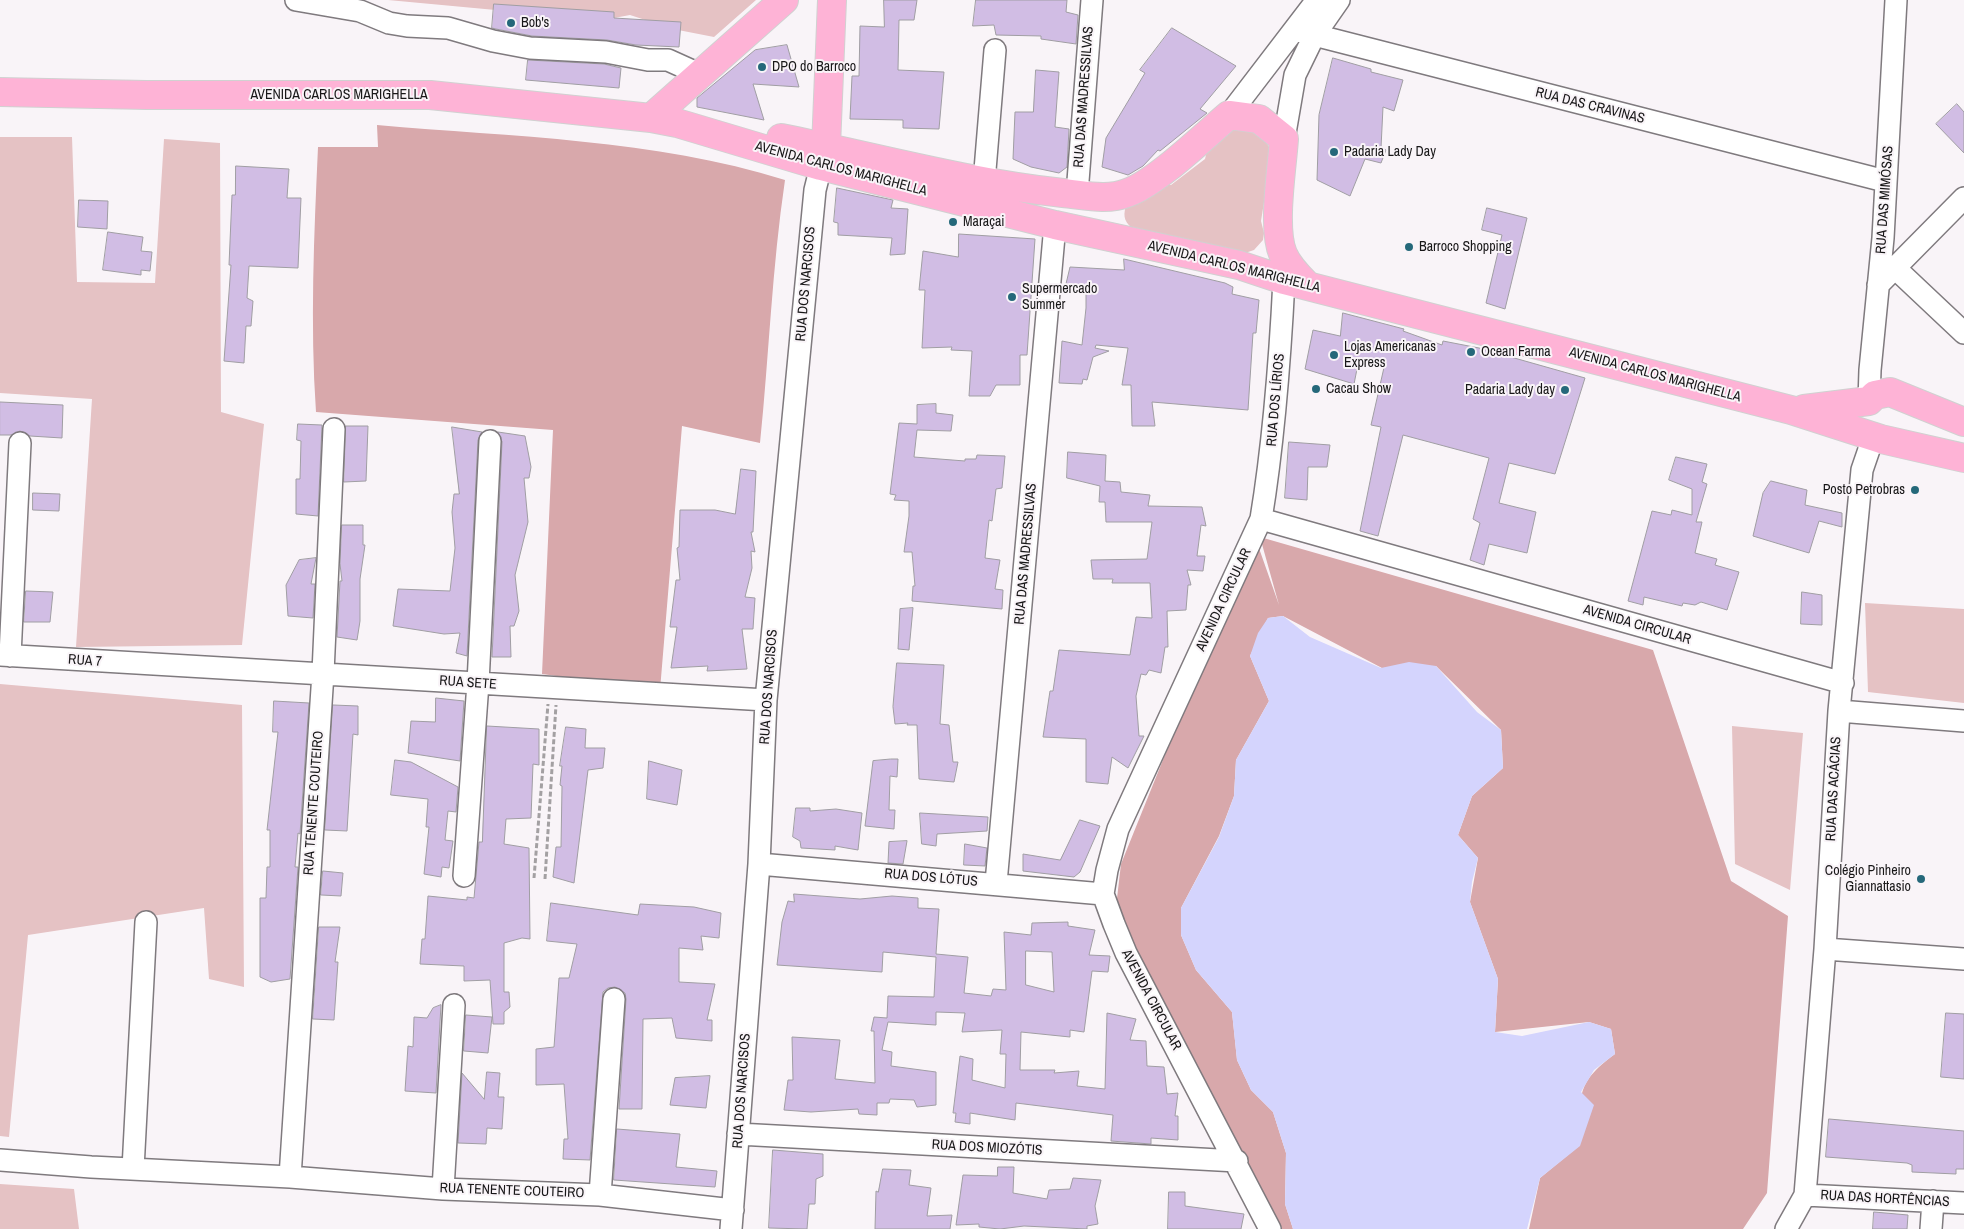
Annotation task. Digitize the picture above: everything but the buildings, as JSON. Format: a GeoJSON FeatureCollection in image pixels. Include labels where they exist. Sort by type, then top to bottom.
{"type":"FeatureCollection","features":[{"type":"Feature","properties":{"kind":"main road"},"geometry":{"type":"LineString","coordinates":[[651,118],[698,74],[784,0]]}},
{"type":"Feature","properties":{"kind":"main road"},"geometry":{"type":"LineString","coordinates":[[823,157],[832,0]]}},
{"type":"Feature","properties":{"kind":"main road","name":"AVENIDA CARLOS MARIGHELLA"},"geometry":{"type":"LineString","coordinates":[[0,92],[147,96],[430,95],[651,118],[823,157],[1055,225],[1239,265],[1295,282],[1791,410],[1878,437],[1964,458]]}},
{"type":"Feature","properties":{"kind":"main road"},"geometry":{"type":"LineString","coordinates":[[1117,238],[1110,226],[1110,216],[1119,196],[1129,193],[1155,177],[1229,116],[1259,119],[1284,139],[1278,238],[1295,282]]}},
{"type":"Feature","properties":{"kind":"main road","name":"AVENIDA CARLOS MARIGHELLA"},"geometry":{"type":"LineString","coordinates":[[823,157],[1010,187],[1119,196]]}},
{"type":"Feature","properties":{"kind":"main road"},"geometry":{"type":"LineString","coordinates":[[1239,265],[1258,255],[1278,238]]}},
{"type":"Feature","properties":{"kind":"main road","name":"AVENIDA CARLOS MARIGHELLA"},"geometry":{"type":"LineString","coordinates":[[1791,410],[1819,409],[1869,401],[1882,393],[1896,394]]}},
{"type":"Feature","properties":{"kind":"main road"},"geometry":{"type":"LineString","coordinates":[[1869,401],[1863,414],[1864,422],[1878,437],[1897,438],[1910,423],[1908,404],[1896,394]]}},
{"type":"Feature","properties":{"kind":"main road"},"geometry":{"type":"LineString","coordinates":[[1896,394],[1964,422]]}},
{"type":"Feature","properties":{"kind":"street"},"geometry":{"type":"LineString","coordinates":[[296,0],[360,12],[389,23],[448,28],[493,41],[530,48],[606,52],[648,60],[668,60],[698,74]]}},
{"type":"Feature","properties":{"kind":"street","name":"RUA DAS MADRESSILVAS"},"geometry":{"type":"LineString","coordinates":[[1077,194],[1092,0]]}},
{"type":"Feature","properties":{"kind":"street"},"geometry":{"type":"LineString","coordinates":[[1284,139],[1304,33],[1317,0]]}},
{"type":"Feature","properties":{"kind":"street"},"geometry":{"type":"LineString","coordinates":[[1229,116],[1304,33],[1338,0]]}},
{"type":"Feature","properties":{"kind":"street","name":"RUA DAS MIMÓSAS"},"geometry":{"type":"LineString","coordinates":[[1869,401],[1870,370],[1883,238],[1896,0]]}},
{"type":"Feature","properties":{"kind":"street","name":"RUA DAS CRAVINAS"},"geometry":{"type":"LineString","coordinates":[[1304,33],[1885,181]]}},
{"type":"Feature","properties":{"kind":"street"},"geometry":{"type":"LineString","coordinates":[[984,182],[995,50]]}},
{"type":"Feature","properties":{"kind":"street","name":"RUA DOS NARCISOS"},"geometry":{"type":"LineString","coordinates":[[732,1219],[759,864],[766,700],[815,190],[823,157]]}},
{"type":"Feature","properties":{"kind":"street"},"geometry":{"type":"LineString","coordinates":[[1878,285],[1964,198]]}},
{"type":"Feature","properties":{"kind":"street","name":"RUA DAS MADRESSILVAS"},"geometry":{"type":"LineString","coordinates":[[996,883],[1055,225]]}},
{"type":"Feature","properties":{"kind":"street"},"geometry":{"type":"LineString","coordinates":[[1895,268],[1964,333]]}},
{"type":"Feature","properties":{"kind":"street","name":"RUA DOS LÍRIOS"},"geometry":{"type":"LineString","coordinates":[[1261,519],[1270,467],[1278,390],[1295,282]]}},
{"type":"Feature","properties":{"kind":"street","name":"RUA TENENTE COUTEIRO"},"geometry":{"type":"LineString","coordinates":[[290,1177],[323,673],[334,429]]}},
{"type":"Feature","properties":{"kind":"street","name":"RUA DAS ACÁCIAS"},"geometry":{"type":"LineString","coordinates":[[1786,1229],[1805,1195],[1825,949],[1839,711],[1862,470],[1878,437]]}},
{"type":"Feature","properties":{"kind":"street"},"geometry":{"type":"LineString","coordinates":[[464,876],[478,683],[490,441]]}},
{"type":"Feature","properties":{"kind":"street"},"geometry":{"type":"LineString","coordinates":[[5,656],[20,443]]}},
{"type":"Feature","properties":{"kind":"street","name":"AVENIDA CIRCULAR"},"geometry":{"type":"LineString","coordinates":[[1270,1229],[1237,1161],[1126,953],[1103,894],[1118,829],[1261,519],[1843,683]]}},
{"type":"Feature","properties":{"kind":"street","name":"RUA 7"},"geometry":{"type":"LineString","coordinates":[[5,656],[171,666]]}},
{"type":"Feature","properties":{"kind":"street","name":"RUA SETE"},"geometry":{"type":"LineString","coordinates":[[171,666],[323,673],[553,689],[766,700]]}},
{"type":"Feature","properties":{"kind":"street"},"geometry":{"type":"LineString","coordinates":[[1839,711],[1964,721]]}},
{"type":"Feature","properties":{"kind":"street","name":"RUA DOS LÓTUS"},"geometry":{"type":"LineString","coordinates":[[759,864],[996,883],[1103,894]]}},
{"type":"Feature","properties":{"kind":"street"},"geometry":{"type":"LineString","coordinates":[[133,1169],[146,922]]}},
{"type":"Feature","properties":{"kind":"street"},"geometry":{"type":"LineString","coordinates":[[1825,949],[1964,959]]}},
{"type":"Feature","properties":{"kind":"street"},"geometry":{"type":"LineString","coordinates":[[600,1195],[614,999]]}},
{"type":"Feature","properties":{"kind":"street"},"geometry":{"type":"LineString","coordinates":[[443,1189],[454,1005]]}},
{"type":"Feature","properties":{"kind":"street","name":"RUA DOS MIOZÓTIS"},"geometry":{"type":"LineString","coordinates":[[738,1134],[1237,1161]]}},
{"type":"Feature","properties":{"kind":"street","name":"RUA TENENTE COUTEIRO"},"geometry":{"type":"LineString","coordinates":[[0,1160],[47,1162],[91,1168],[290,1177],[443,1189],[600,1195],[732,1219]]}},
{"type":"Feature","properties":{"kind":"street","name":"RUA DAS HORTÊNCIAS"},"geometry":{"type":"LineString","coordinates":[[1805,1195],[1964,1203]]}},
{"type":"Feature","properties":{"kind":"street"},"geometry":{"type":"LineString","coordinates":[[1931,1229],[1934,1201]]}},
{"type":"Feature","properties":{"kind":"path"},"geometry":{"type":"LineString","coordinates":[[534,878],[553,689]]}},
{"type":"Feature","properties":{"kind":"path"},"geometry":{"type":"LineString","coordinates":[[545,879],[553,689]]}},
{"type":"Feature","properties":{"kind":"shaded area"},"geometry":{"type":"Polygon","coordinates":[[[388,0],[756,0],[714,37],[673,29],[630,15],[603,20],[388,0]]]}},
{"type":"Feature","properties":{"kind":"shaded area"},"geometry":{"type":"Polygon","coordinates":[[[377,125],[531,137],[634,148],[735,166],[785,180],[774,278],[760,443],[682,426],[660,690],[542,674],[553,430],[316,412],[313,313],[318,147],[378,147],[377,125]]]}},
{"type":"Feature","properties":{"kind":"shaded area"},"geometry":{"type":"Polygon","coordinates":[[[1233,128],[1246,130],[1261,137],[1272,152],[1261,221],[1264,233],[1263,240],[1254,250],[1242,254],[1132,228],[1127,223],[1125,211],[1127,204],[1156,184],[1171,185],[1205,159],[1209,143],[1233,128]]]}},
{"type":"Feature","properties":{"kind":"shaded area"},"geometry":{"type":"Polygon","coordinates":[[[0,137],[72,137],[77,282],[155,283],[164,139],[220,143],[221,412],[264,424],[242,645],[76,647],[92,399],[0,393],[0,137]]]}},
{"type":"Feature","properties":{"kind":"shaded area"},"geometry":{"type":"Polygon","coordinates":[[[1254,534],[1279,605],[1260,537],[1653,650],[1731,881],[1788,916],[1767,1193],[1743,1229],[1529,1229],[1540,1178],[1580,1145],[1580,1103],[1586,1084],[1601,1065],[1615,1054],[1611,1029],[1589,1022],[1495,1032],[1498,979],[1470,902],[1478,858],[1458,835],[1472,796],[1503,768],[1501,730],[1436,666],[1382,668],[1283,616],[1268,618],[1250,656],[1269,701],[1236,760],[1234,796],[1219,836],[1181,908],[1181,935],[1196,970],[1232,1012],[1237,1060],[1251,1090],[1273,1112],[1286,1153],[1285,1204],[1293,1229],[1272,1229],[1114,924],[1121,864],[1254,534]]]}},
{"type":"Feature","properties":{"kind":"shaded area"},"geometry":{"type":"Polygon","coordinates":[[[1865,603],[1964,609],[1964,703],[1868,692],[1865,603]]]}},
{"type":"Feature","properties":{"kind":"shaded area"},"geometry":{"type":"Polygon","coordinates":[[[0,684],[242,705],[244,987],[209,979],[204,908],[28,935],[9,1137],[0,1136],[0,684]]]}},
{"type":"Feature","properties":{"kind":"shaded area"},"geometry":{"type":"Polygon","coordinates":[[[1732,726],[1803,733],[1790,890],[1735,864],[1732,726]]]}},
{"type":"Feature","properties":{"kind":"shaded area"},"geometry":{"type":"Polygon","coordinates":[[[0,1184],[74,1189],[79,1229],[0,1229],[0,1184]]]}},
{"type":"Feature","properties":{"kind":"water"},"geometry":{"type":"Polygon","coordinates":[[[1283,616],[1310,637],[1381,668],[1409,662],[1436,666],[1477,712],[1501,730],[1503,768],[1472,796],[1458,835],[1478,858],[1472,882],[1470,902],[1498,979],[1495,1032],[1522,1036],[1589,1022],[1611,1029],[1615,1054],[1594,1070],[1581,1092],[1594,1105],[1580,1146],[1540,1178],[1527,1229],[1293,1229],[1285,1204],[1286,1153],[1273,1112],[1251,1090],[1237,1060],[1232,1012],[1196,970],[1181,935],[1181,908],[1219,837],[1234,796],[1236,760],[1269,701],[1250,656],[1258,633],[1268,618],[1283,616]]]}},
{"type":"Feature","properties":{"kind":"place","name":"Bob's"},"geometry":{"type":"Point","coordinates":[511,23]}},
{"type":"Feature","properties":{"kind":"place","name":"DPO do Barroco"},"geometry":{"type":"Point","coordinates":[762,67]}},
{"type":"Feature","properties":{"kind":"place","name":"Padaria Lady Day"},"geometry":{"type":"Point","coordinates":[1334,152]}},
{"type":"Feature","properties":{"kind":"place","name":"Maraçai"},"geometry":{"type":"Point","coordinates":[953,222]}},
{"type":"Feature","properties":{"kind":"place","name":"Barroco Shopping"},"geometry":{"type":"Point","coordinates":[1409,247]}},
{"type":"Feature","properties":{"kind":"place","name":"Supermercado Summer"},"geometry":{"type":"Point","coordinates":[1012,297]}},
{"type":"Feature","properties":{"kind":"place","name":"Ocean Farma"},"geometry":{"type":"Point","coordinates":[1471,352]}},
{"type":"Feature","properties":{"kind":"place","name":"Lojas Americanas Express"},"geometry":{"type":"Point","coordinates":[1334,355]}},
{"type":"Feature","properties":{"kind":"place","name":"Cacau Show"},"geometry":{"type":"Point","coordinates":[1316,389]}},
{"type":"Feature","properties":{"kind":"place","name":"Padaria Lady day"},"geometry":{"type":"Point","coordinates":[1565,390]}},
{"type":"Feature","properties":{"kind":"place","name":"Posto Petrobras"},"geometry":{"type":"Point","coordinates":[1915,490]}},
{"type":"Feature","properties":{"kind":"place","name":"Colégio Pinheiro Giannattasio"},"geometry":{"type":"Point","coordinates":[1921,879]}}]}
